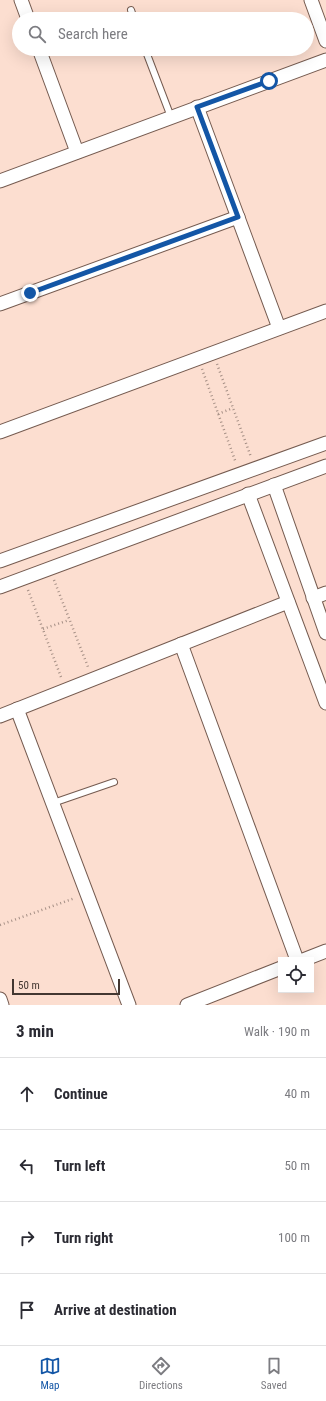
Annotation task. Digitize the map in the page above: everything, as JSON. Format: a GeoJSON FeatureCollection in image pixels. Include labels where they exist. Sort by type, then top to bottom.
{"type":"FeatureCollection","features":[{"type":"Feature","properties":{"kind":"street"},"geometry":{"type":"LineString","coordinates":[[21,0],[25,12]]}},
{"type":"Feature","properties":{"kind":"street"},"geometry":{"type":"LineString","coordinates":[[311,0],[326,40]]}},
{"type":"Feature","properties":{"kind":"street"},"geometry":{"type":"LineString","coordinates":[[42,56],[77,152]]}},
{"type":"Feature","properties":{"kind":"street"},"geometry":{"type":"LineString","coordinates":[[0,181],[326,60]]}},
{"type":"Feature","properties":{"kind":"street"},"geometry":{"type":"LineString","coordinates":[[197,107],[279,328]]}},
{"type":"Feature","properties":{"kind":"street"},"geometry":{"type":"LineString","coordinates":[[0,304],[238,217]]}},
{"type":"Feature","properties":{"kind":"street"},"geometry":{"type":"LineString","coordinates":[[0,432],[326,310]]}},
{"type":"Feature","properties":{"kind":"street"},"geometry":{"type":"LineString","coordinates":[[0,561],[326,443]]}},
{"type":"Feature","properties":{"kind":"street"},"geometry":{"type":"LineString","coordinates":[[0,587],[326,466]]}},
{"type":"Feature","properties":{"kind":"street"},"geometry":{"type":"LineString","coordinates":[[274,485],[326,633]]}},
{"type":"Feature","properties":{"kind":"street"},"geometry":{"type":"LineString","coordinates":[[248,494],[326,704]]}},
{"type":"Feature","properties":{"kind":"street"},"geometry":{"type":"LineString","coordinates":[[313,598],[326,593]]}},
{"type":"Feature","properties":{"kind":"street"},"geometry":{"type":"LineString","coordinates":[[0,716],[288,602]]}},
{"type":"Feature","properties":{"kind":"street"},"geometry":{"type":"LineString","coordinates":[[181,644],[295,957]]}},
{"type":"Feature","properties":{"kind":"street"},"geometry":{"type":"LineString","coordinates":[[17,709],[129,1005]]}},
{"type":"Feature","properties":{"kind":"street"},"geometry":{"type":"LineString","coordinates":[[311,957],[326,951]]}},
{"type":"Feature","properties":{"kind":"street"},"geometry":{"type":"LineString","coordinates":[[187,1005],[278,969]]}},
{"type":"Feature","properties":{"kind":"street"},"geometry":{"type":"LineString","coordinates":[[0,999],[2,1005]]}},
{"type":"Feature","properties":{"kind":"lane"},"geometry":{"type":"LineString","coordinates":[[148,56],[171,117]]}},
{"type":"Feature","properties":{"kind":"lane"},"geometry":{"type":"LineString","coordinates":[[53,803],[114,782]]}},
{"type":"Feature","properties":{"kind":"path"},"geometry":{"type":"LineString","coordinates":[[213,353],[255,469]]}},
{"type":"Feature","properties":{"kind":"path"},"geometry":{"type":"LineString","coordinates":[[198,358],[240,474]]}},
{"type":"Feature","properties":{"kind":"path"},"geometry":{"type":"LineString","coordinates":[[218,414],[233,408]]}},
{"type":"Feature","properties":{"kind":"path"},"geometry":{"type":"LineString","coordinates":[[50,569],[92,680]]}},
{"type":"Feature","properties":{"kind":"path"},"geometry":{"type":"LineString","coordinates":[[24,579],[66,690]]}},
{"type":"Feature","properties":{"kind":"path"},"geometry":{"type":"LineString","coordinates":[[43,629],[69,620]]}},
{"type":"Feature","properties":{"kind":"path"},"geometry":{"type":"LineString","coordinates":[[0,925],[87,893]]}},
{"type":"Feature","properties":{"kind":"route"},"geometry":{"type":"LineString","coordinates":[[30,293],[238,217],[197,107],[269,81]]}}]}
